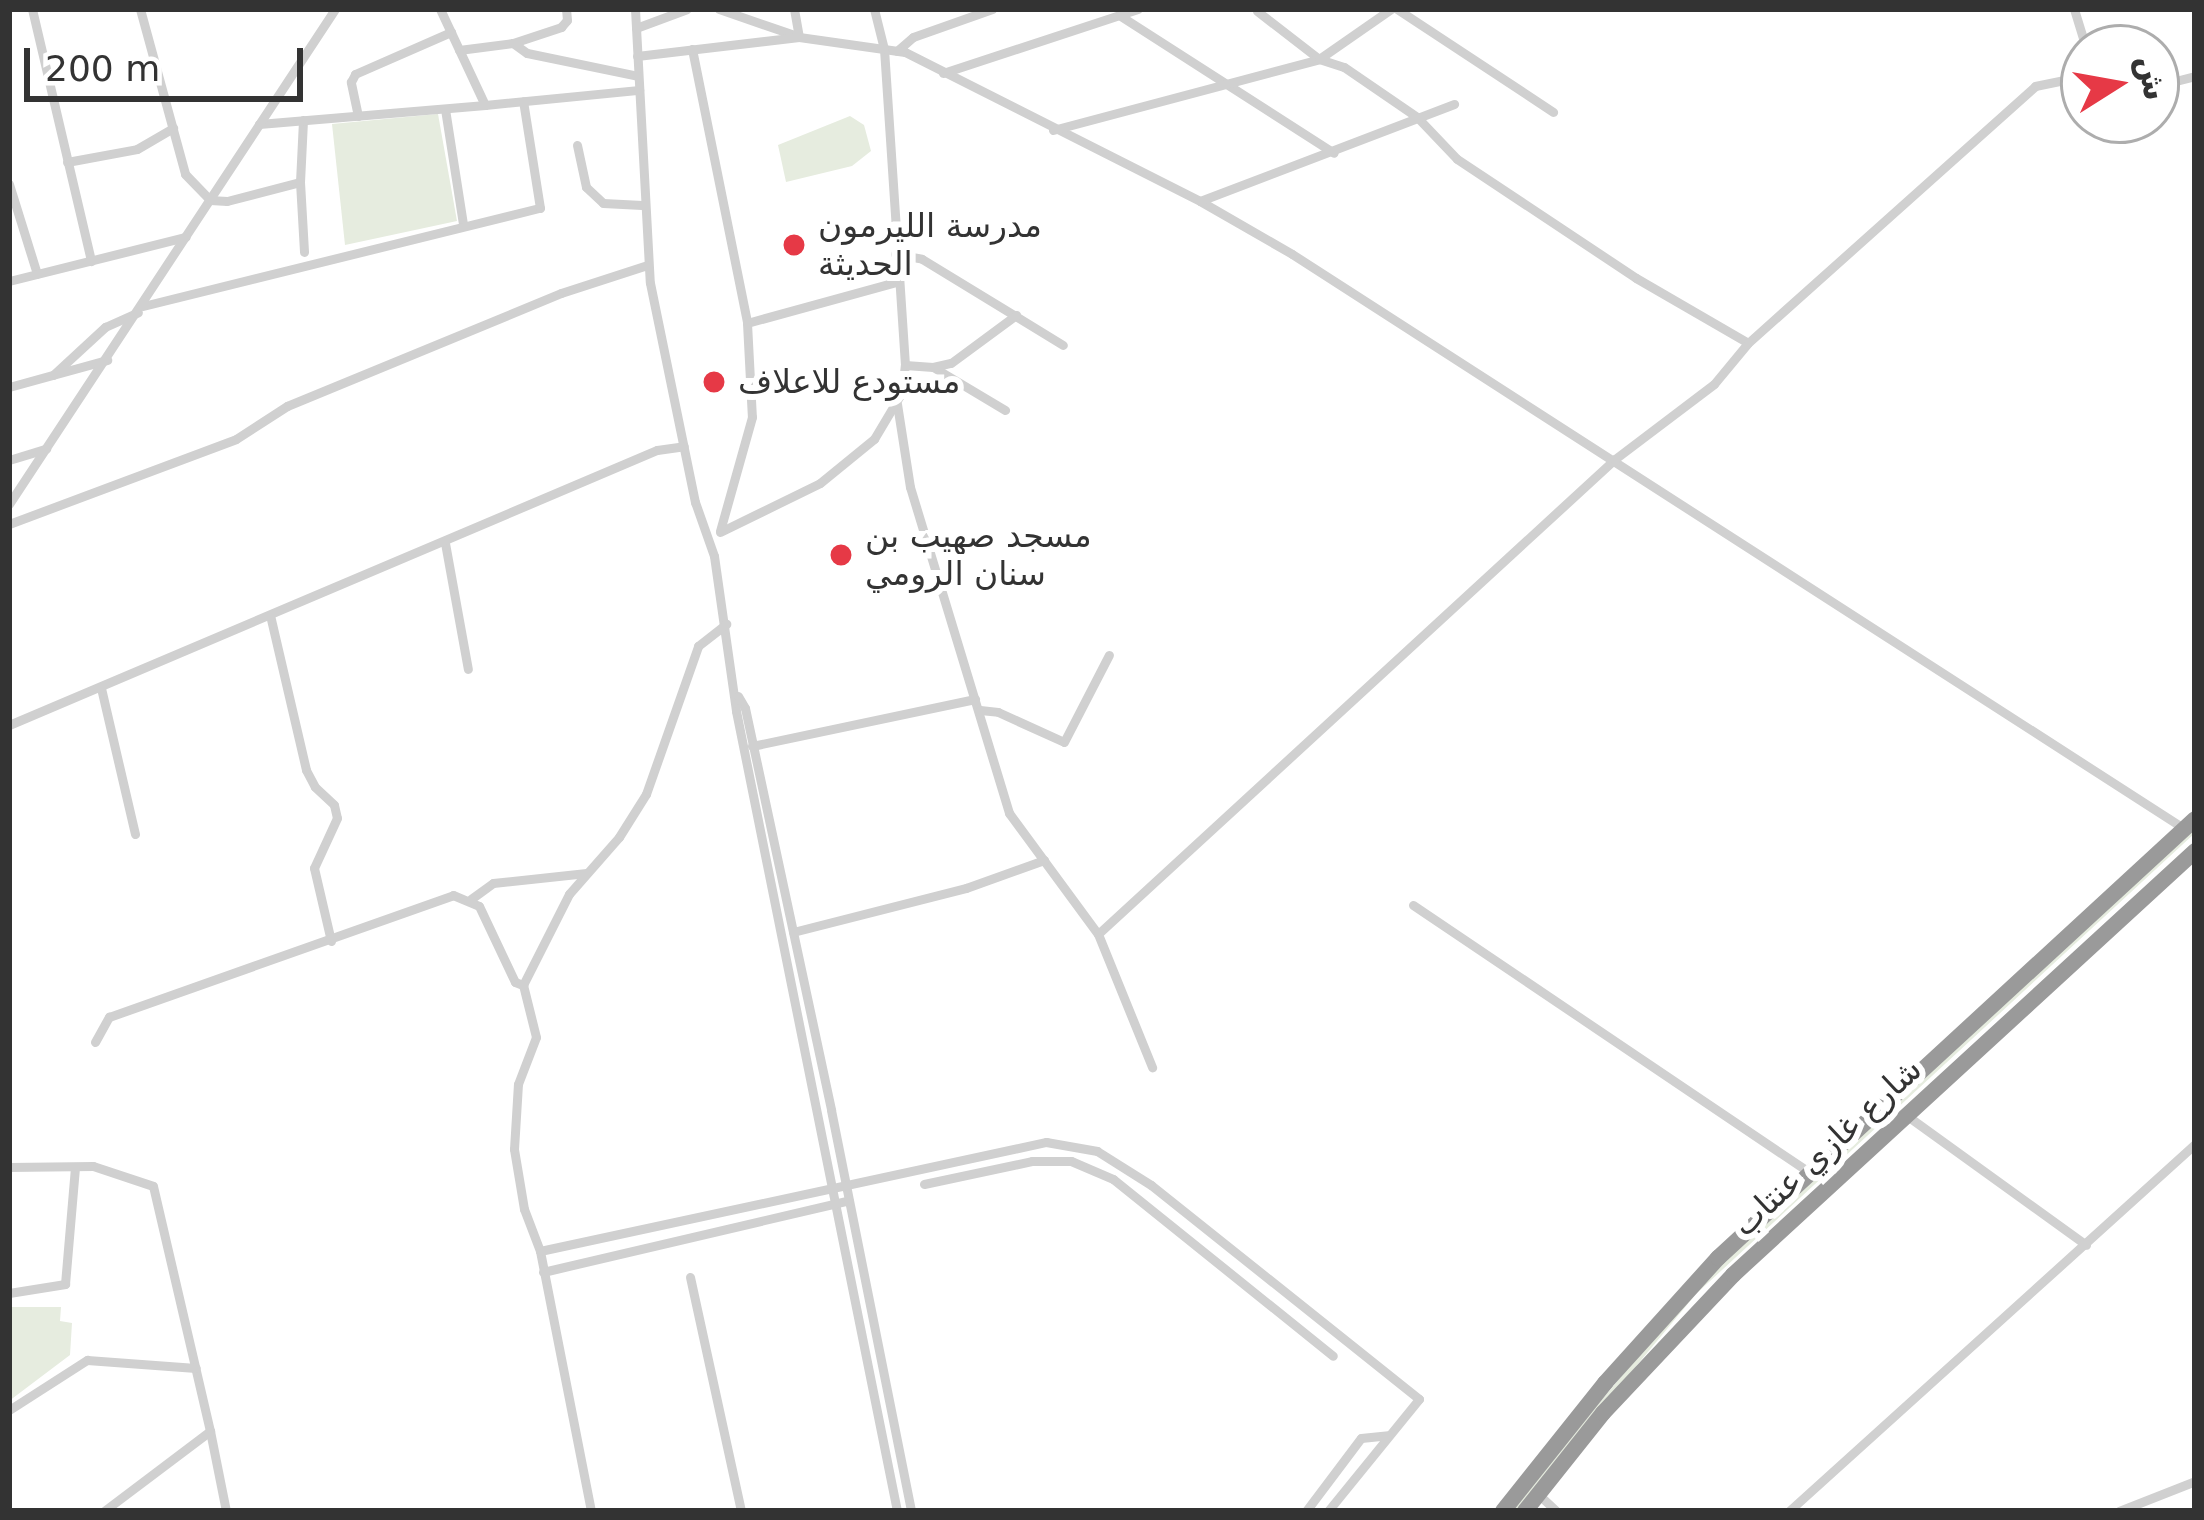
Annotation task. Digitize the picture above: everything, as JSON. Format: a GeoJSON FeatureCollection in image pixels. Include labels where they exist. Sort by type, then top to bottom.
{"type":"FeatureCollection","features":[{"type":"Feature","properties":{"kind":"highway"},"geometry":{"type":"LineString","coordinates":[[1503,1511],[1718,1258],[2190,824]]}},
{"type":"Feature","properties":{"kind":"highway","name":"شارع غازي عنتاب"},"geometry":{"type":"LineString","coordinates":[[1525,1511],[1604,1413],[1733,1275],[2195,850]]}},
{"type":"Feature","properties":{"kind":"street"},"geometry":{"type":"LineString","coordinates":[[32,9],[91,261]]}},
{"type":"Feature","properties":{"kind":"street"},"geometry":{"type":"LineString","coordinates":[[140,9],[185,174],[210,200],[227,201],[300,182]]}},
{"type":"Feature","properties":{"kind":"street"},"geometry":{"type":"LineString","coordinates":[[9,504],[335,9]]}},
{"type":"Feature","properties":{"kind":"street"},"geometry":{"type":"LineString","coordinates":[[440,9],[484,105]]}},
{"type":"Feature","properties":{"kind":"street"},"geometry":{"type":"LineString","coordinates":[[459,50],[513,43],[561,26],[568,20],[566,9]]}},
{"type":"Feature","properties":{"kind":"street"},"geometry":{"type":"LineString","coordinates":[[635,9],[647,265],[752,746],[835,1204],[911,1511]]}},
{"type":"Feature","properties":{"kind":"street"},"geometry":{"type":"LineString","coordinates":[[636,28],[687,9]]}},
{"type":"Feature","properties":{"kind":"street"},"geometry":{"type":"LineString","coordinates":[[706,9],[760,20],[799,38]]}},
{"type":"Feature","properties":{"kind":"street"},"geometry":{"type":"LineString","coordinates":[[794,9],[799,38]]}},
{"type":"Feature","properties":{"kind":"street"},"geometry":{"type":"LineString","coordinates":[[874,9],[884,49],[905,365],[897,404],[910,487],[1009,813],[1098,934],[1152,1067]]}},
{"type":"Feature","properties":{"kind":"street"},"geometry":{"type":"LineString","coordinates":[[897,51],[913,37],[992,9]]}},
{"type":"Feature","properties":{"kind":"street"},"geometry":{"type":"LineString","coordinates":[[944,73],[1138,9]]}},
{"type":"Feature","properties":{"kind":"street"},"geometry":{"type":"LineString","coordinates":[[1053,130],[1319,59],[1394,9],[1553,112]]}},
{"type":"Feature","properties":{"kind":"street"},"geometry":{"type":"LineString","coordinates":[[1257,11],[1319,59],[1344,68],[1418,117],[1457,158],[1636,278],[1748,343]]}},
{"type":"Feature","properties":{"kind":"street"},"geometry":{"type":"LineString","coordinates":[[1119,15],[1334,153]]}},
{"type":"Feature","properties":{"kind":"street"},"geometry":{"type":"LineString","coordinates":[[358,116],[352,77],[451,32]]}},
{"type":"Feature","properties":{"kind":"street"},"geometry":{"type":"LineString","coordinates":[[638,56],[799,38],[897,51],[944,73],[1200,201],[2190,824]]}},
{"type":"Feature","properties":{"kind":"street"},"geometry":{"type":"LineString","coordinates":[[513,43],[527,52],[638,76]]}},
{"type":"Feature","properties":{"kind":"street"},"geometry":{"type":"LineString","coordinates":[[692,49],[747,323],[752,417],[720,532],[710,545]]}},
{"type":"Feature","properties":{"kind":"street"},"geometry":{"type":"LineString","coordinates":[[1098,934],[1615,460],[1714,384],[1748,343],[2035,86],[2060,81]]}},
{"type":"Feature","properties":{"kind":"street"},"geometry":{"type":"LineString","coordinates":[[259,124],[639,90]]}},
{"type":"Feature","properties":{"kind":"street"},"geometry":{"type":"LineString","coordinates":[[53,375],[105,327],[140,309],[540,208],[524,101]]}},
{"type":"Feature","properties":{"kind":"street"},"geometry":{"type":"LineString","coordinates":[[1200,201],[1454,104]]}},
{"type":"Feature","properties":{"kind":"street"},"geometry":{"type":"LineString","coordinates":[[445,109],[463,224]]}},
{"type":"Feature","properties":{"kind":"street"},"geometry":{"type":"LineString","coordinates":[[303,120],[304,252]]}},
{"type":"Feature","properties":{"kind":"street"},"geometry":{"type":"LineString","coordinates":[[68,162],[137,149],[173,128]]}},
{"type":"Feature","properties":{"kind":"street"},"geometry":{"type":"LineString","coordinates":[[577,145],[586,187],[603,203],[642,205]]}},
{"type":"Feature","properties":{"kind":"street"},"geometry":{"type":"LineString","coordinates":[[9,184],[37,274]]}},
{"type":"Feature","properties":{"kind":"street"},"geometry":{"type":"LineString","coordinates":[[9,281],[186,237]]}},
{"type":"Feature","properties":{"kind":"street"},"geometry":{"type":"LineString","coordinates":[[896,254],[922,259],[1063,345]]}},
{"type":"Feature","properties":{"kind":"street"},"geometry":{"type":"LineString","coordinates":[[9,524],[236,439],[287,406],[561,293],[647,265]]}},
{"type":"Feature","properties":{"kind":"street"},"geometry":{"type":"LineString","coordinates":[[747,323],[896,282]]}},
{"type":"Feature","properties":{"kind":"street"},"geometry":{"type":"LineString","coordinates":[[905,365],[951,363],[1016,315]]}},
{"type":"Feature","properties":{"kind":"street"},"geometry":{"type":"LineString","coordinates":[[9,387],[107,360]]}},
{"type":"Feature","properties":{"kind":"street"},"geometry":{"type":"LineString","coordinates":[[933,367],[1005,410]]}},
{"type":"Feature","properties":{"kind":"street"},"geometry":{"type":"LineString","coordinates":[[720,532],[820,483],[874,439],[897,404]]}},
{"type":"Feature","properties":{"kind":"street"},"geometry":{"type":"LineString","coordinates":[[9,725],[657,451],[684,446]]}},
{"type":"Feature","properties":{"kind":"street"},"geometry":{"type":"LineString","coordinates":[[9,460],[46,449]]}},
{"type":"Feature","properties":{"kind":"street"},"geometry":{"type":"LineString","coordinates":[[445,543],[468,669]]}},
{"type":"Feature","properties":{"kind":"street"},"geometry":{"type":"LineString","coordinates":[[270,616],[306,770],[338,818],[314,868],[331,941]]}},
{"type":"Feature","properties":{"kind":"street"},"geometry":{"type":"LineString","coordinates":[[591,1511],[540,1251],[524,1209],[514,1149],[518,1084],[536,1037],[523,985],[568,894],[619,837],[646,794],[698,646],[726,624]]}},
{"type":"Feature","properties":{"kind":"street"},"geometry":{"type":"LineString","coordinates":[[752,746],[978,704],[1064,742],[1109,655]]}},
{"type":"Feature","properties":{"kind":"street"},"geometry":{"type":"LineString","coordinates":[[101,688],[135,834]]}},
{"type":"Feature","properties":{"kind":"street"},"geometry":{"type":"LineString","coordinates":[[738,696],[736,711],[783,914],[793,932],[849,1200],[897,1511]]}},
{"type":"Feature","properties":{"kind":"street"},"geometry":{"type":"LineString","coordinates":[[793,932],[966,888],[1044,860]]}},
{"type":"Feature","properties":{"kind":"street"},"geometry":{"type":"LineString","coordinates":[[95,1042],[109,1017],[453,895],[471,898],[493,884],[586,873]]}},
{"type":"Feature","properties":{"kind":"street"},"geometry":{"type":"LineString","coordinates":[[471,898],[490,922],[515,982],[523,985]]}},
{"type":"Feature","properties":{"kind":"street"},"geometry":{"type":"LineString","coordinates":[[1413,905],[1810,1173]]}},
{"type":"Feature","properties":{"kind":"street"},"geometry":{"type":"LineString","coordinates":[[1906,1114],[2086,1244]]}},
{"type":"Feature","properties":{"kind":"street"},"geometry":{"type":"LineString","coordinates":[[540,1251],[998,1152],[1072,1143],[1097,1151],[1151,1185],[1419,1399],[1328,1511]]}},
{"type":"Feature","properties":{"kind":"street"},"geometry":{"type":"LineString","coordinates":[[1789,1511],[2195,1144]]}},
{"type":"Feature","properties":{"kind":"street"},"geometry":{"type":"LineString","coordinates":[[998,1152],[1002,1167]]}},
{"type":"Feature","properties":{"kind":"street"},"geometry":{"type":"LineString","coordinates":[[924,1184],[1002,1167],[1071,1161],[1113,1179],[1333,1356]]}},
{"type":"Feature","properties":{"kind":"street"},"geometry":{"type":"LineString","coordinates":[[9,1167],[75,1167],[133,1176],[153,1186],[226,1511]]}},
{"type":"Feature","properties":{"kind":"street"},"geometry":{"type":"LineString","coordinates":[[9,1292],[64,1284],[75,1167]]}},
{"type":"Feature","properties":{"kind":"street"},"geometry":{"type":"LineString","coordinates":[[543,1272],[849,1200]]}},
{"type":"Feature","properties":{"kind":"street"},"geometry":{"type":"LineString","coordinates":[[683,1218],[688,1238]]}},
{"type":"Feature","properties":{"kind":"street"},"geometry":{"type":"LineString","coordinates":[[691,1277],[741,1511]]}},
{"type":"Feature","properties":{"kind":"street"},"geometry":{"type":"LineString","coordinates":[[9,1410],[86,1360],[196,1368]]}},
{"type":"Feature","properties":{"kind":"street"},"geometry":{"type":"LineString","coordinates":[[104,1511],[210,1430]]}},
{"type":"Feature","properties":{"kind":"street"},"geometry":{"type":"LineString","coordinates":[[1306,1511],[1361,1438],[1388,1436]]}},
{"type":"Feature","properties":{"kind":"street"},"geometry":{"type":"LineString","coordinates":[[890,1474],[902,1472]]}},
{"type":"Feature","properties":{"kind":"street"},"geometry":{"type":"LineString","coordinates":[[2125,1510],[2195,1481]]}},
{"type":"Feature","properties":{"kind":"street"},"geometry":{"type":"LineString","coordinates":[[1538,1494],[1556,1511]]}},
{"type":"Feature","properties":{"kind":"shaded area"},"geometry":{"type":"Polygon","coordinates":[[[438,114],[457,221],[345,245],[332,124],[438,114]]]}},
{"type":"Feature","properties":{"kind":"shaded area"},"geometry":{"type":"Polygon","coordinates":[[[850,116],[864,125],[871,151],[852,166],[786,182],[778,145],[850,116]]]}},
{"type":"Feature","properties":{"kind":"shaded area"},"geometry":{"type":"Polygon","coordinates":[[[2195,827],[2195,833],[1696,1294],[1516,1511],[1509,1511],[1696,1287],[2195,827]]]}},
{"type":"Feature","properties":{"kind":"shaded area"},"geometry":{"type":"Polygon","coordinates":[[[9,1307],[61,1307],[60,1321],[72,1323],[70,1355],[9,1401],[9,1307]]]}},
{"type":"Feature","properties":{"kind":"place","name":"مدرسة الليرمون الحديثة"},"geometry":{"type":"Point","coordinates":[794,245]}},
{"type":"Feature","properties":{"kind":"place","name":"مستودع للاعلاف"},"geometry":{"type":"Point","coordinates":[714,382]}},
{"type":"Feature","properties":{"kind":"place","name":"مسجد صهيب بن سنان الرومي"},"geometry":{"type":"Point","coordinates":[841,555]}}]}
